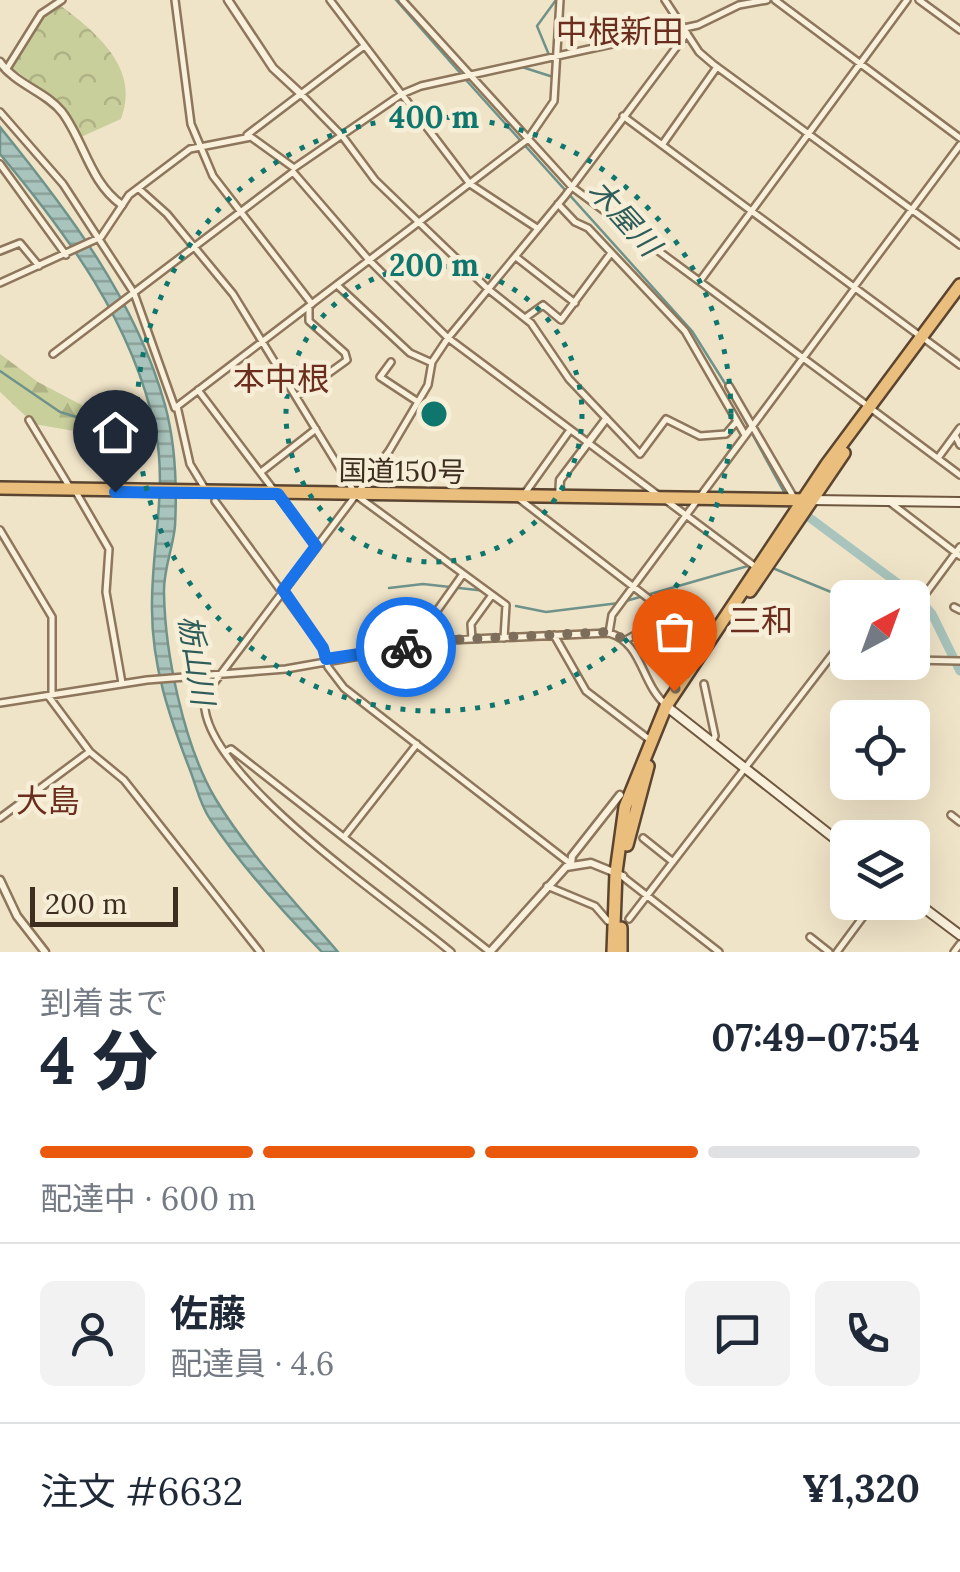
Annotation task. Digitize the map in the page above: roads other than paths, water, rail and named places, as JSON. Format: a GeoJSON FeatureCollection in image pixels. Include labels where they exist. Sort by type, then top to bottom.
{"type":"FeatureCollection","features":[{"type":"Feature","properties":{"kind":"highway"},"geometry":{"type":"LineString","coordinates":[[619,874],[639,794],[670,708],[704,641],[960,285]]}},
{"type":"Feature","properties":{"kind":"highway"},"geometry":{"type":"LineString","coordinates":[[923,338],[960,298]]}},
{"type":"Feature","properties":{"kind":"highway","name":"国道150号"},"geometry":{"type":"LineString","coordinates":[[0,488],[180,494],[804,500]]}},
{"type":"Feature","properties":{"kind":"highway"},"geometry":{"type":"LineString","coordinates":[[613,952],[625,807],[650,740],[804,500]]}},
{"type":"Feature","properties":{"kind":"main road"},"geometry":{"type":"LineString","coordinates":[[804,500],[960,502]]}},
{"type":"Feature","properties":{"kind":"main road"},"geometry":{"type":"LineString","coordinates":[[670,708],[830,835]]}},
{"type":"Feature","properties":{"kind":"main road"},"geometry":{"type":"LineString","coordinates":[[930,912],[960,935]]}},
{"type":"Feature","properties":{"kind":"street"},"geometry":{"type":"LineString","coordinates":[[6,70],[40,14],[62,0]]}},
{"type":"Feature","properties":{"kind":"street"},"geometry":{"type":"LineString","coordinates":[[176,0],[188,104],[213,176],[243,210],[311,305],[309,321],[345,353],[346,360],[296,396]]}},
{"type":"Feature","properties":{"kind":"street"},"geometry":{"type":"LineString","coordinates":[[228,0],[273,68],[343,138],[375,180],[488,289],[525,318],[569,379],[640,454],[666,419],[700,436],[726,434],[736,421]]}},
{"type":"Feature","properties":{"kind":"street"},"geometry":{"type":"LineString","coordinates":[[330,0],[470,184],[538,229]]}},
{"type":"Feature","properties":{"kind":"street"},"geometry":{"type":"LineString","coordinates":[[402,0],[572,187],[960,475]]}},
{"type":"Feature","properties":{"kind":"street"},"geometry":{"type":"LineString","coordinates":[[177,406],[528,140],[554,101],[560,0]]}},
{"type":"Feature","properties":{"kind":"street"},"geometry":{"type":"LineString","coordinates":[[665,0],[699,52],[717,67],[960,245]]}},
{"type":"Feature","properties":{"kind":"street"},"geometry":{"type":"LineString","coordinates":[[53,354],[292,170],[402,94],[554,56],[685,30],[762,0]]}},
{"type":"Feature","properties":{"kind":"street"},"geometry":{"type":"LineString","coordinates":[[609,632],[612,615],[960,142],[775,0]]}},
{"type":"Feature","properties":{"kind":"street"},"geometry":{"type":"LineString","coordinates":[[700,282],[908,0]]}},
{"type":"Feature","properties":{"kind":"street"},"geometry":{"type":"LineString","coordinates":[[919,0],[960,30]]}},
{"type":"Feature","properties":{"kind":"street"},"geometry":{"type":"LineString","coordinates":[[451,952],[262,799],[224,752],[207,723],[204,708],[208,688],[356,496],[428,386],[432,362],[448,338],[572,187],[685,30]]}},
{"type":"Feature","properties":{"kind":"street"},"geometry":{"type":"LineString","coordinates":[[0,274],[2,282],[40,268],[100,237],[138,188],[200,146],[245,136],[364,46]]}},
{"type":"Feature","properties":{"kind":"street"},"geometry":{"type":"LineString","coordinates":[[0,62],[62,112],[84,158],[122,205]]}},
{"type":"Feature","properties":{"kind":"street"},"geometry":{"type":"LineString","coordinates":[[662,145],[717,67]]}},
{"type":"Feature","properties":{"kind":"street"},"geometry":{"type":"LineString","coordinates":[[0,112],[33,146],[100,237],[132,295],[177,406],[190,464],[205,488]]}},
{"type":"Feature","properties":{"kind":"street"},"geometry":{"type":"LineString","coordinates":[[623,116],[960,366]]}},
{"type":"Feature","properties":{"kind":"street"},"geometry":{"type":"LineString","coordinates":[[245,136],[292,170],[370,260],[448,338],[757,568]]}},
{"type":"Feature","properties":{"kind":"street"},"geometry":{"type":"LineString","coordinates":[[0,164],[67,254]]}},
{"type":"Feature","properties":{"kind":"street"},"geometry":{"type":"LineString","coordinates":[[138,188],[233,294],[356,496],[508,609],[504,638]]}},
{"type":"Feature","properties":{"kind":"street"},"geometry":{"type":"LineString","coordinates":[[558,204],[612,253],[684,330],[744,436]]}},
{"type":"Feature","properties":{"kind":"street"},"geometry":{"type":"LineString","coordinates":[[0,252],[20,243],[40,268]]}},
{"type":"Feature","properties":{"kind":"street"},"geometry":{"type":"LineString","coordinates":[[525,318],[543,305],[561,320],[612,253]]}},
{"type":"Feature","properties":{"kind":"street"},"geometry":{"type":"LineString","coordinates":[[516,256],[575,303]]}},
{"type":"Feature","properties":{"kind":"street"},"geometry":{"type":"LineString","coordinates":[[337,285],[410,352],[432,362]]}},
{"type":"Feature","properties":{"kind":"street"},"geometry":{"type":"LineString","coordinates":[[391,362],[380,377],[418,402]]}},
{"type":"Feature","properties":{"kind":"street"},"geometry":{"type":"LineString","coordinates":[[728,386],[804,500]]}},
{"type":"Feature","properties":{"kind":"street"},"geometry":{"type":"LineString","coordinates":[[198,390],[316,546]]}},
{"type":"Feature","properties":{"kind":"street"},"geometry":{"type":"LineString","coordinates":[[559,498],[560,480],[606,419]]}},
{"type":"Feature","properties":{"kind":"street"},"geometry":{"type":"LineString","coordinates":[[29,420],[109,549],[106,592],[122,683]]}},
{"type":"Feature","properties":{"kind":"street"},"geometry":{"type":"LineString","coordinates":[[261,472],[316,429]]}},
{"type":"Feature","properties":{"kind":"street"},"geometry":{"type":"LineString","coordinates":[[570,430],[520,497],[704,641]]}},
{"type":"Feature","properties":{"kind":"street"},"geometry":{"type":"LineString","coordinates":[[938,458],[958,432]]}},
{"type":"Feature","properties":{"kind":"street"},"geometry":{"type":"LineString","coordinates":[[958,432],[960,445]]}},
{"type":"Feature","properties":{"kind":"street"},"geometry":{"type":"LineString","coordinates":[[214,500],[283,590],[323,648],[344,688],[572,864],[591,864],[619,874],[719,952]]}},
{"type":"Feature","properties":{"kind":"street"},"geometry":{"type":"LineString","coordinates":[[888,501],[959,552],[930,588]]}},
{"type":"Feature","properties":{"kind":"street"},"geometry":{"type":"LineString","coordinates":[[0,530],[52,617],[50,695],[90,752],[124,780],[260,952]]}},
{"type":"Feature","properties":{"kind":"street"},"geometry":{"type":"LineString","coordinates":[[412,646],[464,574]]}},
{"type":"Feature","properties":{"kind":"street"},"geometry":{"type":"LineString","coordinates":[[472,639],[471,624],[492,595]]}},
{"type":"Feature","properties":{"kind":"street"},"geometry":{"type":"LineString","coordinates":[[0,704],[122,683],[274,670],[412,646],[609,632],[626,640],[650,691],[670,708]]}},
{"type":"Feature","properties":{"kind":"street"},"geometry":{"type":"LineString","coordinates":[[554,636],[586,691],[650,740]]}},
{"type":"Feature","properties":{"kind":"street"},"geometry":{"type":"LineString","coordinates":[[626,640],[633,636],[704,641]]}},
{"type":"Feature","properties":{"kind":"street"},"geometry":{"type":"LineString","coordinates":[[629,919],[830,658]]}},
{"type":"Feature","properties":{"kind":"street"},"geometry":{"type":"LineString","coordinates":[[930,661],[960,661]]}},
{"type":"Feature","properties":{"kind":"street"},"geometry":{"type":"LineString","coordinates":[[704,684],[716,736],[712,742]]}},
{"type":"Feature","properties":{"kind":"street"},"geometry":{"type":"LineString","coordinates":[[344,838],[417,744]]}},
{"type":"Feature","properties":{"kind":"street"},"geometry":{"type":"LineString","coordinates":[[224,752],[231,749],[490,952],[547,886],[572,864],[572,856],[620,795]]}},
{"type":"Feature","properties":{"kind":"street"},"geometry":{"type":"LineString","coordinates":[[0,818],[90,752]]}},
{"type":"Feature","properties":{"kind":"street"},"geometry":{"type":"LineString","coordinates":[[950,815],[960,822]]}},
{"type":"Feature","properties":{"kind":"street"},"geometry":{"type":"LineString","coordinates":[[642,838],[673,862]]}},
{"type":"Feature","properties":{"kind":"street"},"geometry":{"type":"LineString","coordinates":[[0,880],[17,916],[41,950]]}},
{"type":"Feature","properties":{"kind":"street"},"geometry":{"type":"LineString","coordinates":[[547,886],[595,906],[608,921]]}},
{"type":"Feature","properties":{"kind":"street"},"geometry":{"type":"LineString","coordinates":[[837,952],[861,920]]}},
{"type":"Feature","properties":{"kind":"street"},"geometry":{"type":"LineString","coordinates":[[810,937],[829,952]]}},
{"type":"Feature","properties":{"kind":"street"},"geometry":{"type":"LineString","coordinates":[[954,952],[960,944]]}},
{"type":"Feature","properties":{"kind":"water"},"geometry":{"type":"Polygon","coordinates":[[[0,127],[74,224],[118,293],[137,329],[165,405],[176,496],[175,526],[164,585],[165,617],[172,671],[194,752],[215,798],[242,838],[338,952],[322,952],[277,904],[222,837],[201,801],[169,710],[155,651],[152,586],[160,473],[145,389],[114,316],[94,282],[50,216],[0,154],[0,127]]]}},
{"type":"Feature","properties":{"kind":"waterway","name":"木屋川"},"geometry":{"type":"LineString","coordinates":[[396,0],[461,74]]}},
{"type":"Feature","properties":{"kind":"waterway"},"geometry":{"type":"LineString","coordinates":[[549,55],[537,26],[556,0]]}},
{"type":"Feature","properties":{"kind":"waterway"},"geometry":{"type":"LineString","coordinates":[[522,67],[550,76]]}},
{"type":"Feature","properties":{"kind":"waterway","name":"木屋川"},"geometry":{"type":"LineString","coordinates":[[466,80],[692,331],[726,385]]}},
{"type":"Feature","properties":{"kind":"waterway"},"geometry":{"type":"LineString","coordinates":[[0,371],[60,412],[156,441]]}},
{"type":"Feature","properties":{"kind":"waterway","name":"木屋川"},"geometry":{"type":"LineString","coordinates":[[732,397],[784,492]]}},
{"type":"Feature","properties":{"kind":"waterway","name":"木屋川"},"geometry":{"type":"LineString","coordinates":[[810,518],[919,599],[932,614],[960,671]]}},
{"type":"Feature","properties":{"kind":"waterway"},"geometry":{"type":"LineString","coordinates":[[429,546],[461,568]]}},
{"type":"Feature","properties":{"kind":"waterway"},"geometry":{"type":"LineString","coordinates":[[626,601],[748,566]]}},
{"type":"Feature","properties":{"kind":"waterway"},"geometry":{"type":"LineString","coordinates":[[775,569],[830,592]]}},
{"type":"Feature","properties":{"kind":"waterway"},"geometry":{"type":"LineString","coordinates":[[468,574],[480,583]]}},
{"type":"Feature","properties":{"kind":"waterway"},"geometry":{"type":"LineString","coordinates":[[389,588],[423,584],[486,591]]}},
{"type":"Feature","properties":{"kind":"waterway"},"geometry":{"type":"LineString","coordinates":[[516,606],[546,612],[619,603]]}},
{"type":"Feature","properties":{"kind":"district","name":"中根新田"},"geometry":{"type":"Point","coordinates":[620,32]}},
{"type":"Feature","properties":{"kind":"district","name":"本中根"},"geometry":{"type":"Point","coordinates":[281,379]}},
{"type":"Feature","properties":{"kind":"district","name":"三和"},"geometry":{"type":"Point","coordinates":[761,621]}},
{"type":"Feature","properties":{"kind":"district","name":"大島"},"geometry":{"type":"Point","coordinates":[48,801]}},
{"type":"Feature","properties":{"kind":"water label","name":"栃山川"},"geometry":{"type":"Point","coordinates":[196,660]}}]}
